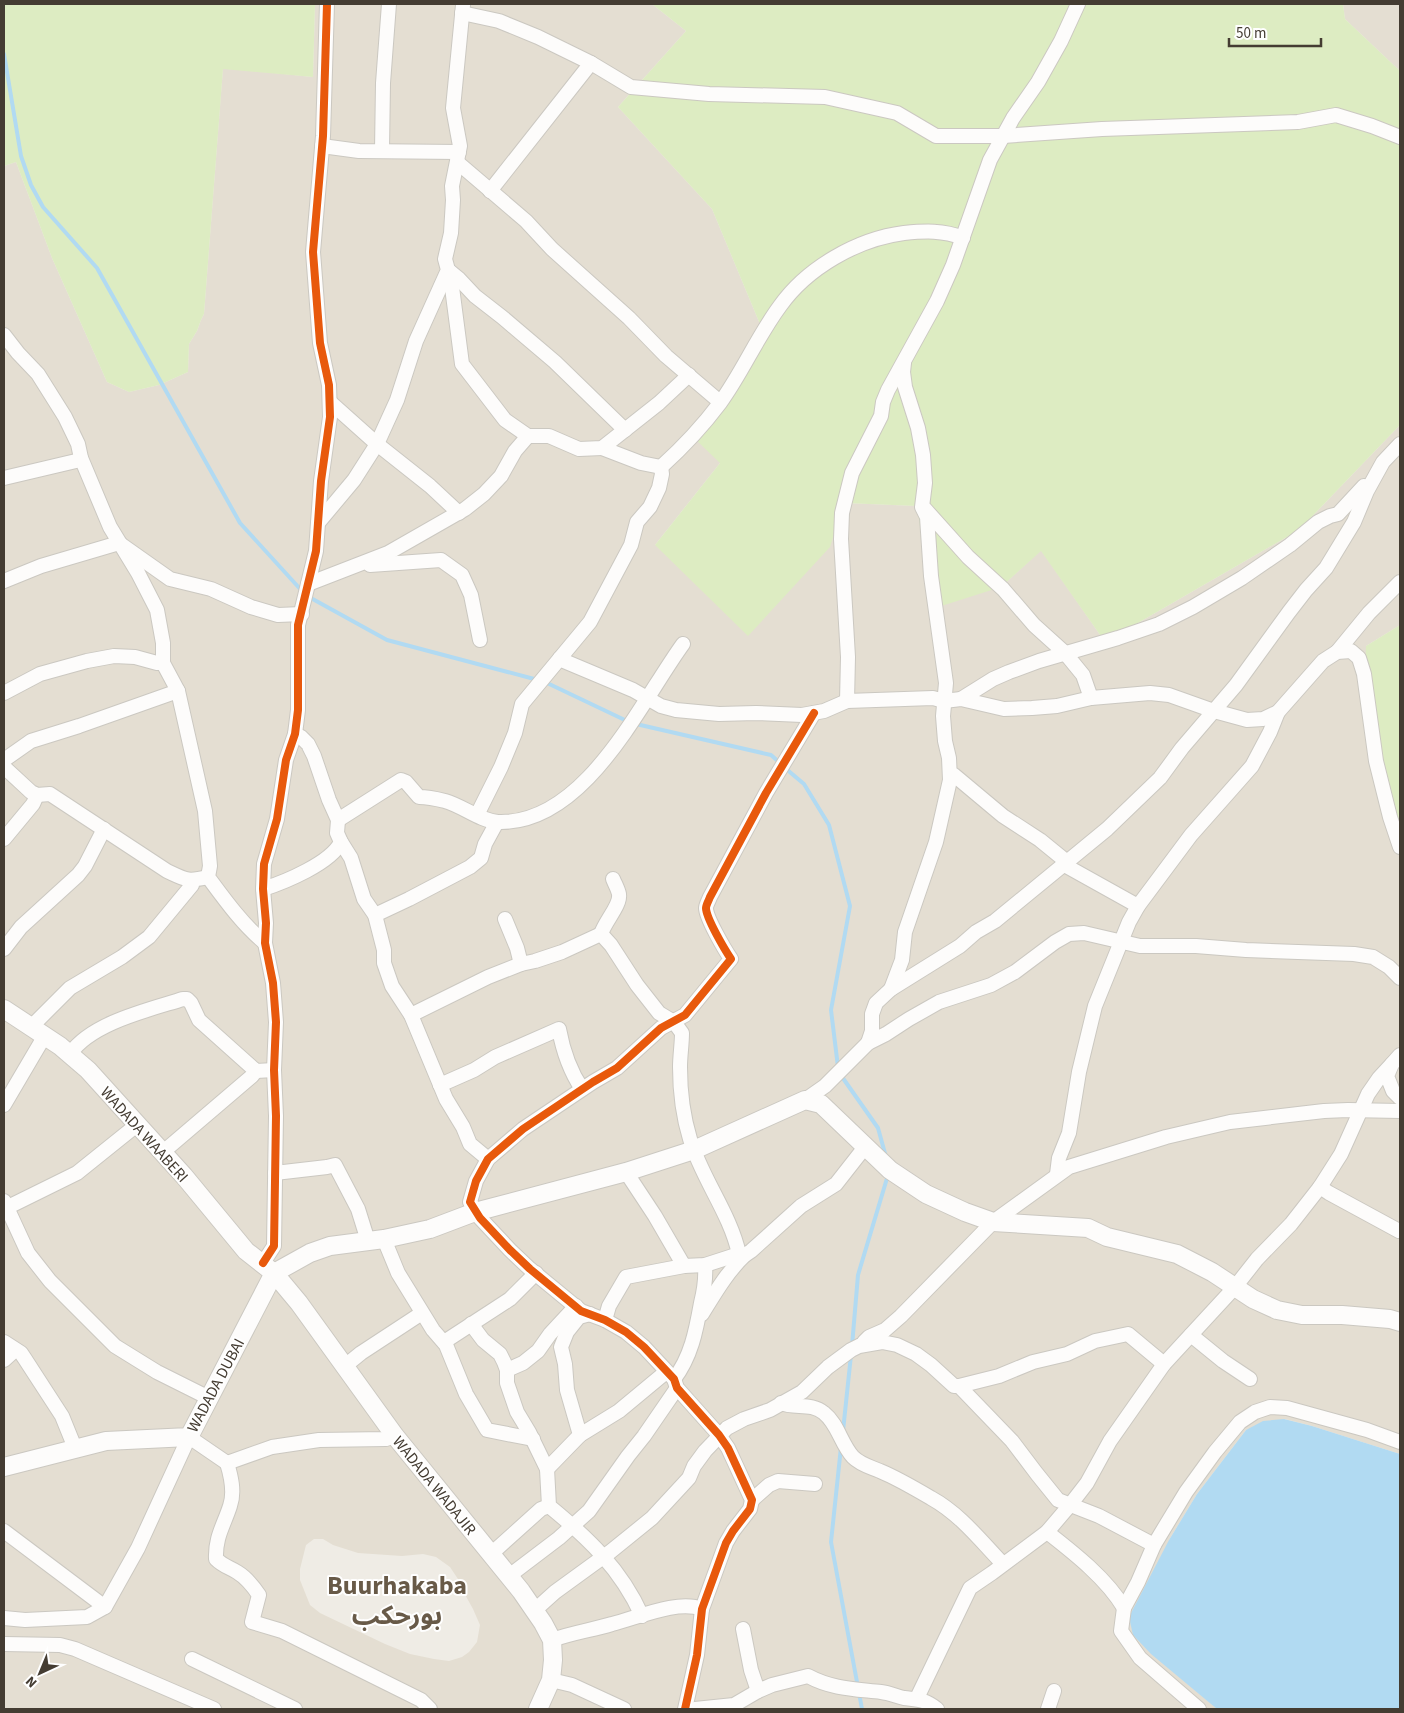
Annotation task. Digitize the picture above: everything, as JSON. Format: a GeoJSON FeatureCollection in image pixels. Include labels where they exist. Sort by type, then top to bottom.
{"type":"FeatureCollection","features":[{"type":"Feature","properties":{"kind":"street"},"geometry":{"type":"LineString","coordinates":[[268,1268],[274,1246],[276,1116],[274,1070],[276,1022],[273,983],[265,943],[264,864],[277,819],[286,760],[295,734],[298,710],[298,625],[316,552],[330,417],[329,385],[320,343],[313,252],[322,146],[328,4]]}},
{"type":"Feature","properties":{"kind":"street"},"geometry":{"type":"LineString","coordinates":[[382,150],[383,83],[389,4]]}},
{"type":"Feature","properties":{"kind":"street"},"geometry":{"type":"LineString","coordinates":[[847,701],[848,657],[841,539],[842,513],[852,474],[880,416],[888,390],[937,301],[963,238],[990,160],[1013,118],[1038,82],[1061,41],[1078,4]]}},
{"type":"Feature","properties":{"kind":"street"},"geometry":{"type":"LineString","coordinates":[[963,238],[951,233],[927,230],[889,235],[862,244],[833,259],[805,279],[780,306],[720,402],[683,447],[660,467],[641,464],[602,448],[579,449],[549,436],[528,436],[506,420],[462,364],[446,259],[451,233],[452,186],[460,146],[453,108],[463,8],[538,37],[591,62],[631,87],[709,94],[825,96],[898,113],[936,136],[1003,136],[1102,129],[1298,122],[1336,115],[1400,137]]}},
{"type":"Feature","properties":{"kind":"street"},"geometry":{"type":"LineString","coordinates":[[490,191],[591,62]]}},
{"type":"Feature","properties":{"kind":"street"},"geometry":{"type":"LineString","coordinates":[[322,146],[359,151],[382,150],[458,157],[490,191],[526,221],[666,356],[720,402]]}},
{"type":"Feature","properties":{"kind":"street"},"geometry":{"type":"LineString","coordinates":[[449,271],[475,296],[555,362],[625,430]]}},
{"type":"Feature","properties":{"kind":"street"},"geometry":{"type":"LineString","coordinates":[[318,523],[354,480],[377,444],[397,400],[416,341],[449,271]]}},
{"type":"Feature","properties":{"kind":"street"},"geometry":{"type":"LineString","coordinates":[[4,335],[38,374],[65,416],[78,444],[81,458],[110,527],[138,573],[157,610],[163,643],[163,663],[178,691],[205,811],[210,866],[208,877],[235,912],[255,935],[265,943]]}},
{"type":"Feature","properties":{"kind":"street"},"geometry":{"type":"LineString","coordinates":[[891,990],[902,960],[905,932],[911,920],[936,842],[948,792],[950,774],[949,758],[944,741],[943,716],[946,683],[931,576],[927,517],[922,507],[925,483],[923,455],[918,428],[905,387],[904,361]]}},
{"type":"Feature","properties":{"kind":"street"},"geometry":{"type":"LineString","coordinates":[[602,448],[658,403],[689,374]]}},
{"type":"Feature","properties":{"kind":"street"},"geometry":{"type":"LineString","coordinates":[[330,402],[459,512]]}},
{"type":"Feature","properties":{"kind":"street"},"geometry":{"type":"LineString","coordinates":[[308,584],[388,553],[459,512],[484,494],[501,476],[515,451],[528,436]]}},
{"type":"Feature","properties":{"kind":"street"},"geometry":{"type":"LineString","coordinates":[[961,700],[993,679],[1040,661],[1159,624],[1193,607],[1242,578],[1290,545],[1318,522],[1338,514],[1349,504],[1400,444]]}},
{"type":"Feature","properties":{"kind":"street"},"geometry":{"type":"LineString","coordinates":[[4,478],[76,461],[81,458]]}},
{"type":"Feature","properties":{"kind":"street"},"geometry":{"type":"LineString","coordinates":[[868,1043],[872,1031],[872,1014],[876,1003],[891,990],[995,921],[1108,829],[1160,778],[1236,685],[1289,612],[1336,554],[1383,462]]}},
{"type":"Feature","properties":{"kind":"street"},"geometry":{"type":"LineString","coordinates":[[477,815],[501,767],[515,733],[522,704],[590,622],[631,545],[637,522],[650,507],[660,488],[662,474],[660,467]]}},
{"type":"Feature","properties":{"kind":"street"},"geometry":{"type":"LineString","coordinates":[[922,507],[968,557],[1003,589],[1034,625],[1065,653],[1083,675],[1091,698]]}},
{"type":"Feature","properties":{"kind":"street"},"geometry":{"type":"LineString","coordinates":[[4,581],[41,566],[119,544]]}},
{"type":"Feature","properties":{"kind":"street"},"geometry":{"type":"LineString","coordinates":[[119,544],[170,579],[211,589],[251,607],[278,615],[302,614]]}},
{"type":"Feature","properties":{"kind":"street"},"geometry":{"type":"LineString","coordinates":[[357,565],[441,560],[462,575],[471,595],[480,640]]}},
{"type":"Feature","properties":{"kind":"street"},"geometry":{"type":"LineString","coordinates":[[1388,594],[1400,570]]}},
{"type":"Feature","properties":{"kind":"street"},"geometry":{"type":"LineString","coordinates":[[1057,1174],[1059,1158],[1069,1133],[1079,1072],[1095,1006],[1120,942],[1138,906],[1191,835],[1252,766],[1278,712],[1323,661],[1337,652],[1369,613],[1400,582]]}},
{"type":"Feature","properties":{"kind":"street"},"geometry":{"type":"LineString","coordinates":[[338,820],[401,780],[406,782],[419,797],[446,801],[496,822],[529,818],[552,807],[572,795],[620,740],[633,723],[647,698],[683,644]]}},
{"type":"Feature","properties":{"kind":"street"},"geometry":{"type":"LineString","coordinates":[[1337,652],[1351,651],[1359,658],[1364,674],[1376,762],[1400,848]]}},
{"type":"Feature","properties":{"kind":"street"},"geometry":{"type":"LineString","coordinates":[[4,693],[40,674],[87,661],[114,656],[135,656],[163,663]]}},
{"type":"Feature","properties":{"kind":"street"},"geometry":{"type":"LineString","coordinates":[[560,658],[661,706],[676,710],[719,714],[756,712],[802,715],[824,711],[847,701],[933,698],[944,701],[961,700],[1004,709],[1057,706],[1091,698],[1150,693],[1169,695],[1214,711],[1247,720],[1263,719],[1278,712]]}},
{"type":"Feature","properties":{"kind":"street"},"geometry":{"type":"LineString","coordinates":[[4,760],[31,741],[178,691]]}},
{"type":"Feature","properties":{"kind":"street"},"geometry":{"type":"LineString","coordinates":[[752,1500],[728,1448],[719,1435],[644,1346],[626,1332],[576,1306],[536,1273],[510,1250],[475,1212],[470,1202],[476,1182],[488,1158],[523,1129],[617,1068],[661,1028],[685,1015],[731,959],[710,920],[706,908],[710,897],[766,793],[814,713]]}},
{"type":"Feature","properties":{"kind":"street"},"geometry":{"type":"LineString","coordinates":[[295,734],[308,744],[314,756],[338,820],[337,833],[351,858],[364,899],[375,915],[384,950],[384,963],[392,986],[411,1016],[440,1085],[470,1144],[488,1158]]}},
{"type":"Feature","properties":{"kind":"street"},"geometry":{"type":"LineString","coordinates":[[4,767],[31,792],[36,795],[50,794],[185,880],[192,881],[208,877]]}},
{"type":"Feature","properties":{"kind":"street"},"geometry":{"type":"LineString","coordinates":[[950,774],[954,775],[1003,816],[1040,840],[1066,863],[1068,868],[1138,906]]}},
{"type":"Feature","properties":{"kind":"street"},"geometry":{"type":"LineString","coordinates":[[4,839],[34,804],[36,795]]}},
{"type":"Feature","properties":{"kind":"street"},"geometry":{"type":"LineString","coordinates":[[375,915],[470,867],[481,858],[485,844],[496,822]]}},
{"type":"Feature","properties":{"kind":"street"},"geometry":{"type":"LineString","coordinates":[[4,949],[21,927],[78,875],[85,866],[104,829]]}},
{"type":"Feature","properties":{"kind":"street"},"geometry":{"type":"LineString","coordinates":[[263,889],[294,877],[312,867],[331,853],[341,842]]}},
{"type":"Feature","properties":{"kind":"street"},"geometry":{"type":"LineString","coordinates":[[411,1016],[463,989],[521,964],[562,952],[601,934],[604,924],[619,902],[619,894],[613,879]]}},
{"type":"Feature","properties":{"kind":"street"},"geometry":{"type":"LineString","coordinates":[[4,1105],[37,1032],[70,988],[122,957],[149,937],[192,885],[192,881]]}},
{"type":"Feature","properties":{"kind":"street"},"geometry":{"type":"LineString","coordinates":[[505,919],[517,948],[521,964]]}},
{"type":"Feature","properties":{"kind":"street"},"geometry":{"type":"LineString","coordinates":[[268,1268],[330,1246],[376,1240],[430,1229],[475,1212],[626,1172],[694,1150],[804,1100],[824,1086],[868,1043],[939,1002],[992,985],[1015,972],[1055,942],[1069,934],[1084,933],[1140,946],[1196,946],[1354,954],[1373,957],[1389,967],[1400,978]]}},
{"type":"Feature","properties":{"kind":"street"},"geometry":{"type":"LineString","coordinates":[[601,934],[659,1013],[674,1022],[682,1033],[680,1066],[682,1102],[690,1138],[742,1254]]}},
{"type":"Feature","properties":{"kind":"street"},"geometry":{"type":"LineString","coordinates":[[70,1054],[79,1043],[100,1029],[142,1012],[187,999],[199,1020],[256,1071],[274,1070]]}},
{"type":"Feature","properties":{"kind":"street","name":"WADADA WAABERI"},"geometry":{"type":"LineString","coordinates":[[4,1009],[70,1054],[88,1070],[163,1152],[246,1251],[268,1268]]}},
{"type":"Feature","properties":{"kind":"street"},"geometry":{"type":"LineString","coordinates":[[440,1085],[474,1070],[495,1057],[560,1029],[566,1056],[573,1075],[582,1089]]}},
{"type":"Feature","properties":{"kind":"street"},"geometry":{"type":"LineString","coordinates":[[1396,1060],[1387,1076],[1394,1092],[1400,1098]]}},
{"type":"Feature","properties":{"kind":"street"},"geometry":{"type":"LineString","coordinates":[[917,1698],[970,1588],[1047,1532],[1070,1505],[1087,1483],[1110,1440],[1164,1364],[1291,1224],[1320,1187],[1341,1154],[1368,1094],[1379,1078],[1396,1060]]}},
{"type":"Feature","properties":{"kind":"street"},"geometry":{"type":"LineString","coordinates":[[163,1152],[256,1071]]}},
{"type":"Feature","properties":{"kind":"street"},"geometry":{"type":"LineString","coordinates":[[804,1100],[821,1104],[890,1170],[926,1194],[965,1212],[993,1222],[1088,1228],[1107,1237],[1177,1254],[1212,1272],[1253,1299],[1277,1310],[1302,1315],[1342,1315],[1390,1319],[1400,1322]]}},
{"type":"Feature","properties":{"kind":"street"},"geometry":{"type":"LineString","coordinates":[[535,1610],[555,1592],[610,1552],[652,1518],[689,1478],[694,1466],[727,1428],[744,1419],[770,1410],[802,1392],[841,1357],[859,1346],[869,1337],[885,1330],[993,1222],[1068,1167],[1199,1128],[1230,1122],[1324,1111],[1400,1111]]}},
{"type":"Feature","properties":{"kind":"street"},"geometry":{"type":"LineString","coordinates":[[138,1124],[77,1173],[5,1206],[28,1252],[50,1281],[115,1346],[156,1372],[209,1398]]}},
{"type":"Feature","properties":{"kind":"street"},"geometry":{"type":"LineString","coordinates":[[605,1320],[609,1306],[626,1277],[684,1266],[705,1265],[752,1251],[801,1206],[836,1184],[865,1147]]}},
{"type":"Feature","properties":{"kind":"street"},"geometry":{"type":"LineString","coordinates":[[275,1173],[335,1165],[376,1240],[422,1313],[444,1342],[454,1361],[466,1394],[487,1430],[533,1439]]}},
{"type":"Feature","properties":{"kind":"street"},"geometry":{"type":"LineString","coordinates":[[626,1172],[655,1216],[684,1266]]}},
{"type":"Feature","properties":{"kind":"street"},"geometry":{"type":"LineString","coordinates":[[1320,1187],[1400,1231]]}},
{"type":"Feature","properties":{"kind":"street"},"geometry":{"type":"LineString","coordinates":[[698,1321],[742,1254]]}},
{"type":"Feature","properties":{"kind":"street"},"geometry":{"type":"LineString","coordinates":[[509,1576],[574,1526],[589,1511],[644,1436],[672,1380],[686,1359],[692,1344],[704,1288],[705,1265]]}},
{"type":"Feature","properties":{"kind":"street","name":"WADADA WADAJIR"},"geometry":{"type":"LineString","coordinates":[[268,1268],[299,1303],[396,1436],[535,1610],[552,1640],[553,1660],[551,1680],[538,1709]]}},
{"type":"Feature","properties":{"kind":"street","name":"WADADA DUBAI"},"geometry":{"type":"LineString","coordinates":[[4,1467],[106,1441],[189,1437],[209,1398],[268,1268]]}},
{"type":"Feature","properties":{"kind":"street"},"geometry":{"type":"LineString","coordinates":[[444,1342],[510,1299],[536,1273]]}},
{"type":"Feature","properties":{"kind":"street"},"geometry":{"type":"LineString","coordinates":[[507,1370],[523,1363],[538,1351],[550,1334],[576,1306]]}},
{"type":"Feature","properties":{"kind":"street"},"geometry":{"type":"LineString","coordinates":[[345,1366],[361,1353],[422,1313]]}},
{"type":"Feature","properties":{"kind":"street"},"geometry":{"type":"LineString","coordinates":[[580,1435],[568,1390],[561,1347],[567,1332],[579,1318],[590,1314]]}},
{"type":"Feature","properties":{"kind":"street"},"geometry":{"type":"LineString","coordinates":[[471,1324],[483,1340],[500,1354],[507,1370],[507,1383],[517,1412],[533,1439],[547,1469],[549,1506],[574,1526],[626,1584],[642,1616]]}},
{"type":"Feature","properties":{"kind":"street"},"geometry":{"type":"LineString","coordinates":[[859,1346],[882,1342],[897,1345],[931,1365],[954,1386],[999,1376],[1033,1362],[1067,1354],[1095,1342],[1128,1334],[1164,1364]]}},
{"type":"Feature","properties":{"kind":"street"},"geometry":{"type":"LineString","coordinates":[[1191,1334],[1250,1379]]}},
{"type":"Feature","properties":{"kind":"street"},"geometry":{"type":"LineString","coordinates":[[4,1360],[10,1346],[25,1359],[62,1416],[75,1448]]}},
{"type":"Feature","properties":{"kind":"street"},"geometry":{"type":"LineString","coordinates":[[547,1469],[580,1435],[672,1380]]}},
{"type":"Feature","properties":{"kind":"street"},"geometry":{"type":"LineString","coordinates":[[959,1386],[1012,1441],[1058,1500],[1099,1516],[1154,1545]]}},
{"type":"Feature","properties":{"kind":"street"},"geometry":{"type":"LineString","coordinates":[[781,1403],[789,1407],[812,1406],[824,1412],[854,1457],[864,1465],[881,1471],[938,1503],[962,1520],[1003,1564]]}},
{"type":"Feature","properties":{"kind":"street"},"geometry":{"type":"LineString","coordinates":[[1199,1709],[1140,1658],[1121,1631],[1124,1608],[1154,1545],[1186,1492],[1215,1452],[1240,1422],[1255,1412],[1270,1408],[1287,1408],[1339,1421],[1400,1442]]}},
{"type":"Feature","properties":{"kind":"street"},"geometry":{"type":"LineString","coordinates":[[228,1463],[272,1447],[320,1440],[386,1439],[396,1436]]}},
{"type":"Feature","properties":{"kind":"street"},"geometry":{"type":"LineString","coordinates":[[4,1618],[25,1620],[87,1617],[104,1607],[138,1548],[189,1437],[228,1463],[232,1480],[231,1504],[220,1531],[216,1559],[222,1565],[237,1572],[250,1582],[259,1595],[252,1622],[282,1631],[420,1700],[430,1709]]}},
{"type":"Feature","properties":{"kind":"street"},"geometry":{"type":"LineString","coordinates":[[684,1709],[697,1655],[702,1609],[726,1543],[750,1509],[752,1500],[769,1485],[778,1481],[815,1484]]}},
{"type":"Feature","properties":{"kind":"street"},"geometry":{"type":"LineString","coordinates":[[491,1554],[541,1509],[549,1506]]}},
{"type":"Feature","properties":{"kind":"street"},"geometry":{"type":"LineString","coordinates":[[4,1530],[104,1607]]}},
{"type":"Feature","properties":{"kind":"street"},"geometry":{"type":"LineString","coordinates":[[1047,1532],[1095,1573],[1116,1595],[1124,1608]]}},
{"type":"Feature","properties":{"kind":"street"},"geometry":{"type":"LineString","coordinates":[[552,1640],[642,1616],[661,1609],[694,1605],[702,1609]]}},
{"type":"Feature","properties":{"kind":"street"},"geometry":{"type":"LineString","coordinates":[[743,1629],[751,1670],[758,1691]]}},
{"type":"Feature","properties":{"kind":"street"},"geometry":{"type":"LineString","coordinates":[[4,1644],[60,1645],[75,1649],[214,1709]]}},
{"type":"Feature","properties":{"kind":"street"},"geometry":{"type":"LineString","coordinates":[[192,1659],[295,1709]]}},
{"type":"Feature","properties":{"kind":"street"},"geometry":{"type":"LineString","coordinates":[[695,1709],[734,1705],[772,1685],[808,1676],[821,1683],[838,1687],[884,1692],[904,1698],[917,1698],[937,1709]]}},
{"type":"Feature","properties":{"kind":"street"},"geometry":{"type":"LineString","coordinates":[[551,1680],[572,1684],[624,1709]]}},
{"type":"Feature","properties":{"kind":"street"},"geometry":{"type":"LineString","coordinates":[[1048,1709],[1054,1691]]}},
{"type":"Feature","properties":{"kind":"shaded area"},"geometry":{"type":"Polygon","coordinates":[[[315,4],[652,4],[686,31],[618,107],[712,209],[762,329],[720,463],[655,545],[844,503],[917,506],[1001,587],[1041,550],[1105,642],[1299,530],[1400,425],[1400,625],[1366,646],[1400,846],[1400,1454],[1285,1419],[1246,1430],[1197,1494],[1169,1540],[1188,1683],[1217,1709],[4,1709],[4,166],[16,162],[52,258],[107,382],[129,392],[159,385],[188,372],[189,344],[204,314],[223,68],[313,77],[315,4]],[[314,1539],[306,1545],[300,1569],[300,1580],[310,1605],[320,1613],[385,1644],[410,1654],[434,1659],[449,1661],[462,1657],[477,1642],[480,1625],[473,1609],[450,1567],[436,1557],[423,1554],[402,1556],[358,1553],[333,1545],[323,1539],[314,1539]]]}},
{"type":"Feature","properties":{"kind":"shaded area"},"geometry":{"type":"Polygon","coordinates":[[[1343,4],[1400,4],[1400,71],[1345,19],[1343,4]]]}},
{"type":"Feature","properties":{"kind":"green space"},"geometry":{"type":"Polygon","coordinates":[[[4,4],[315,4],[313,77],[223,69],[204,314],[189,344],[188,372],[159,385],[129,392],[107,382],[52,258],[16,162],[4,166],[4,4]]]}},
{"type":"Feature","properties":{"kind":"green space"},"geometry":{"type":"Polygon","coordinates":[[[652,4],[1343,4],[1345,19],[1400,71],[1400,425],[1299,530],[1105,642],[1041,551],[1001,587],[932,609],[917,506],[844,503],[830,547],[748,636],[655,545],[720,463],[693,437],[762,329],[712,209],[618,107],[686,31],[652,4]]]}},
{"type":"Feature","properties":{"kind":"green space"},"geometry":{"type":"Polygon","coordinates":[[[1400,625],[1400,846],[1364,698],[1366,646],[1400,625]]]}},
{"type":"Feature","properties":{"kind":"water"},"geometry":{"type":"Polygon","coordinates":[[[1284,1419],[1400,1454],[1400,1709],[1217,1709],[1151,1654],[1133,1635],[1129,1617],[1169,1540],[1197,1494],[1246,1430],[1263,1421],[1284,1419]]]}},
{"type":"Feature","properties":{"kind":"waterway"},"geometry":{"type":"LineString","coordinates":[[4,54],[21,156],[31,185],[43,207],[97,268],[240,523],[302,591]]}},
{"type":"Feature","properties":{"kind":"waterway"},"geometry":{"type":"LineString","coordinates":[[309,597],[387,640],[538,680]]}},
{"type":"Feature","properties":{"kind":"waterway"},"geometry":{"type":"LineString","coordinates":[[545,682],[629,722]]}},
{"type":"Feature","properties":{"kind":"waterway"},"geometry":{"type":"LineString","coordinates":[[636,724],[771,755],[780,763]]}},
{"type":"Feature","properties":{"kind":"waterway"},"geometry":{"type":"LineString","coordinates":[[785,768],[804,784],[829,825],[850,906],[831,1010],[838,1067]]}},
{"type":"Feature","properties":{"kind":"waterway"},"geometry":{"type":"LineString","coordinates":[[840,1074],[878,1128],[886,1157]]}},
{"type":"Feature","properties":{"kind":"waterway"},"geometry":{"type":"LineString","coordinates":[[852,1346],[858,1275],[888,1175]]}},
{"type":"Feature","properties":{"kind":"waterway"},"geometry":{"type":"LineString","coordinates":[[843,1431],[851,1355]]}},
{"type":"Feature","properties":{"kind":"waterway"},"geometry":{"type":"LineString","coordinates":[[841,1447],[831,1542],[862,1709]]}},
{"type":"Feature","properties":{"kind":"cycle path"},"geometry":{"type":"LineString","coordinates":[[263,1263],[274,1246],[276,1116],[274,1070],[276,1022],[273,983],[265,943],[264,864],[277,819],[286,760],[295,734],[298,710],[298,625],[316,551],[321,481],[330,417],[329,385],[320,343],[313,252],[323,136],[327,4]]}},
{"type":"Feature","properties":{"kind":"cycle path"},"geometry":{"type":"LineString","coordinates":[[685,1709],[697,1655],[702,1609],[726,1543],[750,1509],[752,1500],[728,1448],[719,1435],[677,1388],[674,1379],[644,1347],[626,1332],[605,1320],[581,1311],[530,1269],[480,1218],[470,1202],[476,1181],[488,1159],[523,1129],[617,1068],[661,1028],[685,1015],[731,959],[712,926],[706,905],[766,793],[814,713]]}},
{"type":"Feature","properties":{"kind":"district","name":"Buurhakaba بورحكب"},"geometry":{"type":"Point","coordinates":[397,1600]}}]}
